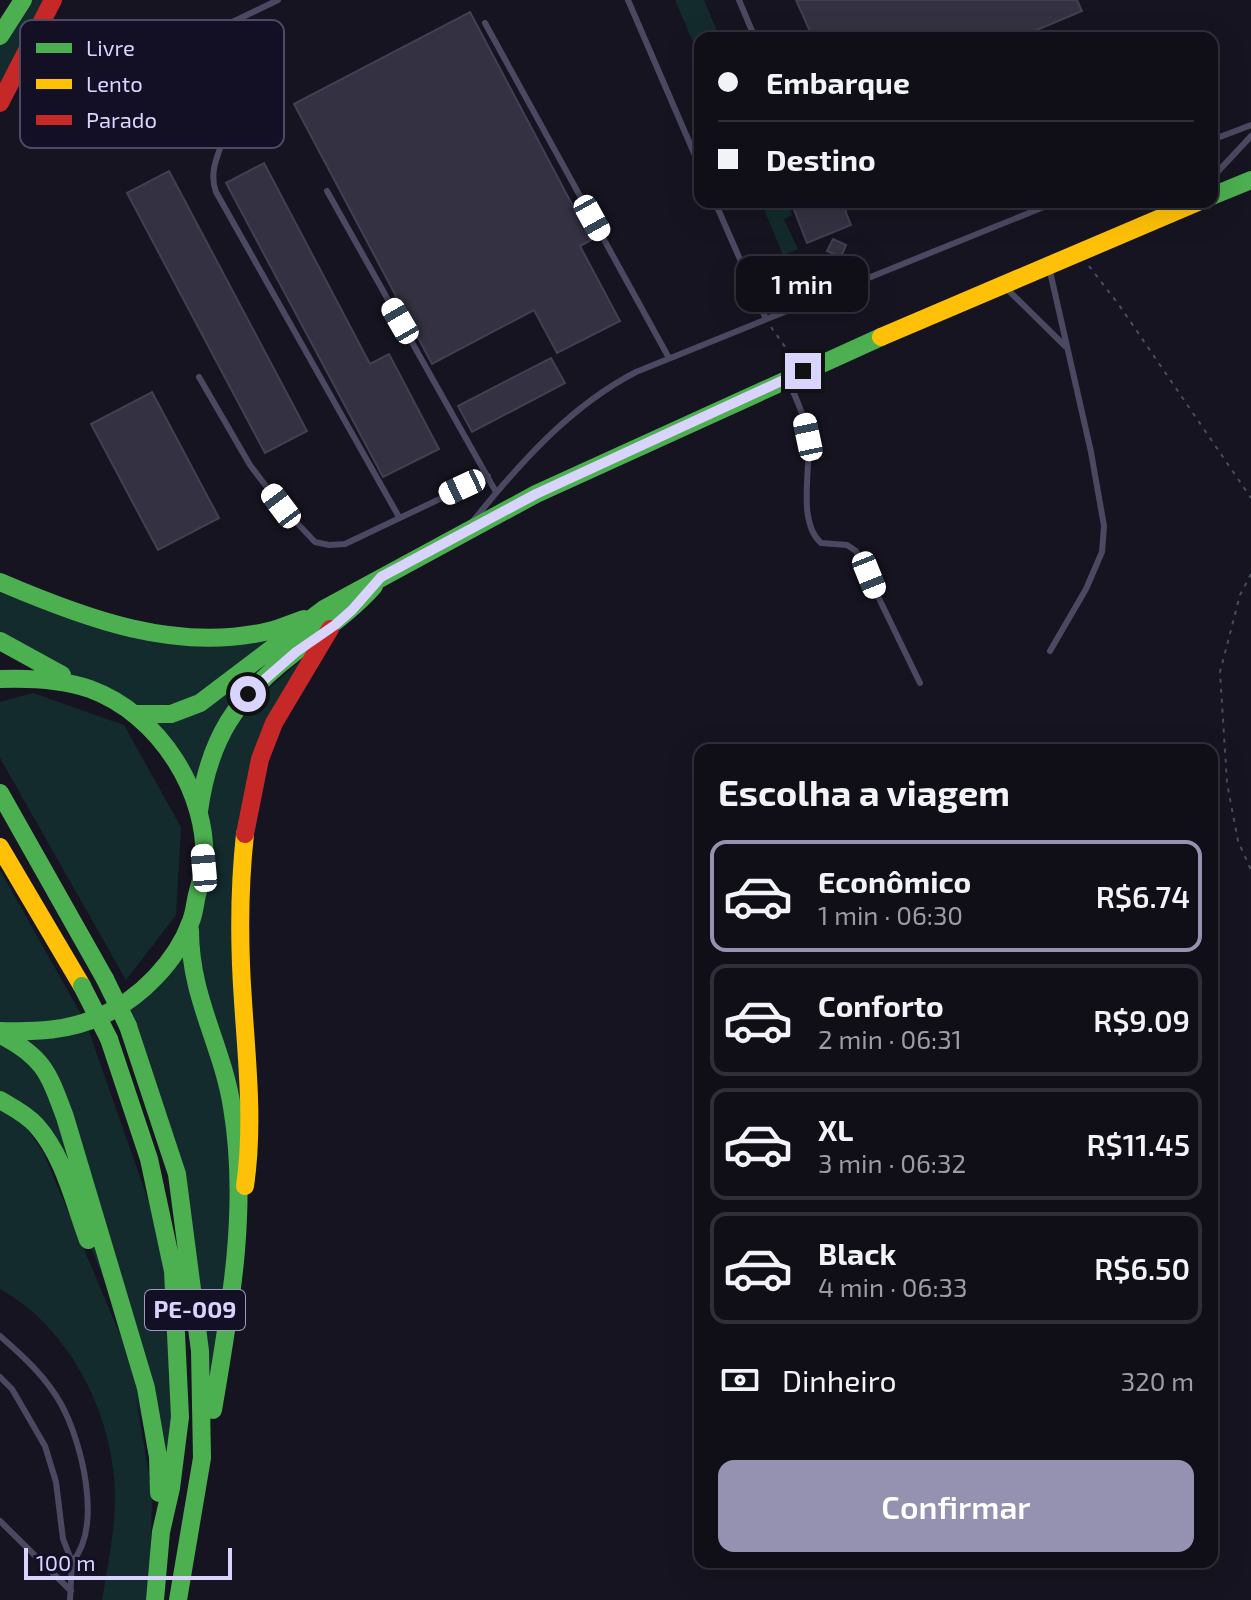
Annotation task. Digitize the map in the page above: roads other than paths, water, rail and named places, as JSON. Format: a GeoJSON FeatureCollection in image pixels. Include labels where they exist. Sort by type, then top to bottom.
{"type":"FeatureCollection","features":[{"type":"Feature","properties":{"kind":"main road"},"geometry":{"type":"LineString","coordinates":[[0,36],[23,0]]}},
{"type":"Feature","properties":{"kind":"main road"},"geometry":{"type":"LineString","coordinates":[[43,20],[53,0]]}},
{"type":"Feature","properties":{"kind":"main road"},"geometry":{"type":"LineString","coordinates":[[0,103],[20,64]]}},
{"type":"Feature","properties":{"kind":"main road"},"geometry":{"type":"LineString","coordinates":[[1218,194],[1251,180]]}},
{"type":"Feature","properties":{"kind":"main road"},"geometry":{"type":"LineString","coordinates":[[135,714],[171,714],[200,703],[318,614],[536,494],[1049,263],[1183,208]]}},
{"type":"Feature","properties":{"kind":"main road"},"geometry":{"type":"LineString","coordinates":[[240,1210],[232,1107],[226,1076],[192,983],[188,951],[190,924],[204,868],[199,811],[205,767],[227,719],[262,680],[352,610],[381,577]]}},
{"type":"Feature","properties":{"kind":"main road"},"geometry":{"type":"LineString","coordinates":[[0,582],[52,605],[123,628],[180,639],[264,632],[318,614]]}},
{"type":"Feature","properties":{"kind":"main road"},"geometry":{"type":"LineString","coordinates":[[202,1458],[223,1349],[252,1127],[241,938],[242,871],[250,805],[273,724],[330,629]]}},
{"type":"Feature","properties":{"kind":"main road"},"geometry":{"type":"LineString","coordinates":[[0,641],[28,659],[135,714],[163,742],[185,774],[199,811]]}},
{"type":"Feature","properties":{"kind":"main road"},"geometry":{"type":"LineString","coordinates":[[0,679],[46,678],[92,690]]}},
{"type":"Feature","properties":{"kind":"main road","name":"PE-009"},"geometry":{"type":"LineString","coordinates":[[0,793],[105,979],[128,1026],[177,1174],[200,1351],[202,1458],[178,1600]]}},
{"type":"Feature","properties":{"kind":"main road","name":"PE-009"},"geometry":{"type":"LineString","coordinates":[[0,847],[82,986],[109,1039],[149,1159],[173,1271],[180,1417],[171,1488],[161,1532],[155,1600]]}},
{"type":"Feature","properties":{"kind":"main road"},"geometry":{"type":"LineString","coordinates":[[0,1033],[38,1033],[86,1023],[121,1006],[145,988],[165,966],[190,924]]}},
{"type":"Feature","properties":{"kind":"main road"},"geometry":{"type":"LineString","coordinates":[[0,1033],[31,1051],[48,1076],[75,1151],[140,1360],[155,1422],[161,1532]]}},
{"type":"Feature","properties":{"kind":"main road"},"geometry":{"type":"LineString","coordinates":[[0,1100],[37,1126],[45,1137],[112,1299],[124,1310]]}},
{"type":"Feature","properties":{"kind":"lane"},"geometry":{"type":"LineString","coordinates":[[236,20],[278,0]]}},
{"type":"Feature","properties":{"kind":"lane"},"geometry":{"type":"LineString","coordinates":[[628,0],[694,153]]}},
{"type":"Feature","properties":{"kind":"lane"},"geometry":{"type":"LineString","coordinates":[[739,0],[752,32]]}},
{"type":"Feature","properties":{"kind":"lane"},"geometry":{"type":"LineString","coordinates":[[485,23],[669,358]]}},
{"type":"Feature","properties":{"kind":"lane"},"geometry":{"type":"LineString","coordinates":[[1218,138],[1251,125]]}},
{"type":"Feature","properties":{"kind":"lane"},"geometry":{"type":"LineString","coordinates":[[1218,172],[1251,136]]}},
{"type":"Feature","properties":{"kind":"lane"},"geometry":{"type":"LineString","coordinates":[[220,148],[213,169],[212,181],[216,192],[399,517]]}},
{"type":"Feature","properties":{"kind":"lane"},"geometry":{"type":"LineString","coordinates":[[327,191],[496,492]]}},
{"type":"Feature","properties":{"kind":"lane"},"geometry":{"type":"LineString","coordinates":[[718,208],[766,319]]}},
{"type":"Feature","properties":{"kind":"lane"},"geometry":{"type":"LineString","coordinates":[[463,533],[496,492],[584,403],[615,382],[1041,208]]}},
{"type":"Feature","properties":{"kind":"lane"},"geometry":{"type":"LineString","coordinates":[[1049,263],[1104,526],[1102,552],[1086,589],[1050,651]]}},
{"type":"Feature","properties":{"kind":"lane"},"geometry":{"type":"LineString","coordinates":[[1002,284],[1067,347]]}},
{"type":"Feature","properties":{"kind":"lane"},"geometry":{"type":"LineString","coordinates":[[796,375],[808,437],[810,528],[821,543],[847,545],[856,551],[920,683]]}},
{"type":"Feature","properties":{"kind":"lane"},"geometry":{"type":"LineString","coordinates":[[199,377],[250,465],[281,506],[315,542],[345,544],[488,476]]}},
{"type":"Feature","properties":{"kind":"lane"},"geometry":{"type":"LineString","coordinates":[[0,1336],[45,1380],[62,1405],[75,1438],[85,1476],[87,1515],[83,1546],[72,1562]]}},
{"type":"Feature","properties":{"kind":"lane"},"geometry":{"type":"LineString","coordinates":[[0,1377],[12,1389],[45,1446],[56,1482],[63,1539],[72,1562],[70,1600]]}},
{"type":"Feature","properties":{"kind":"lane"},"geometry":{"type":"LineString","coordinates":[[0,1521],[71,1591]]}}]}
